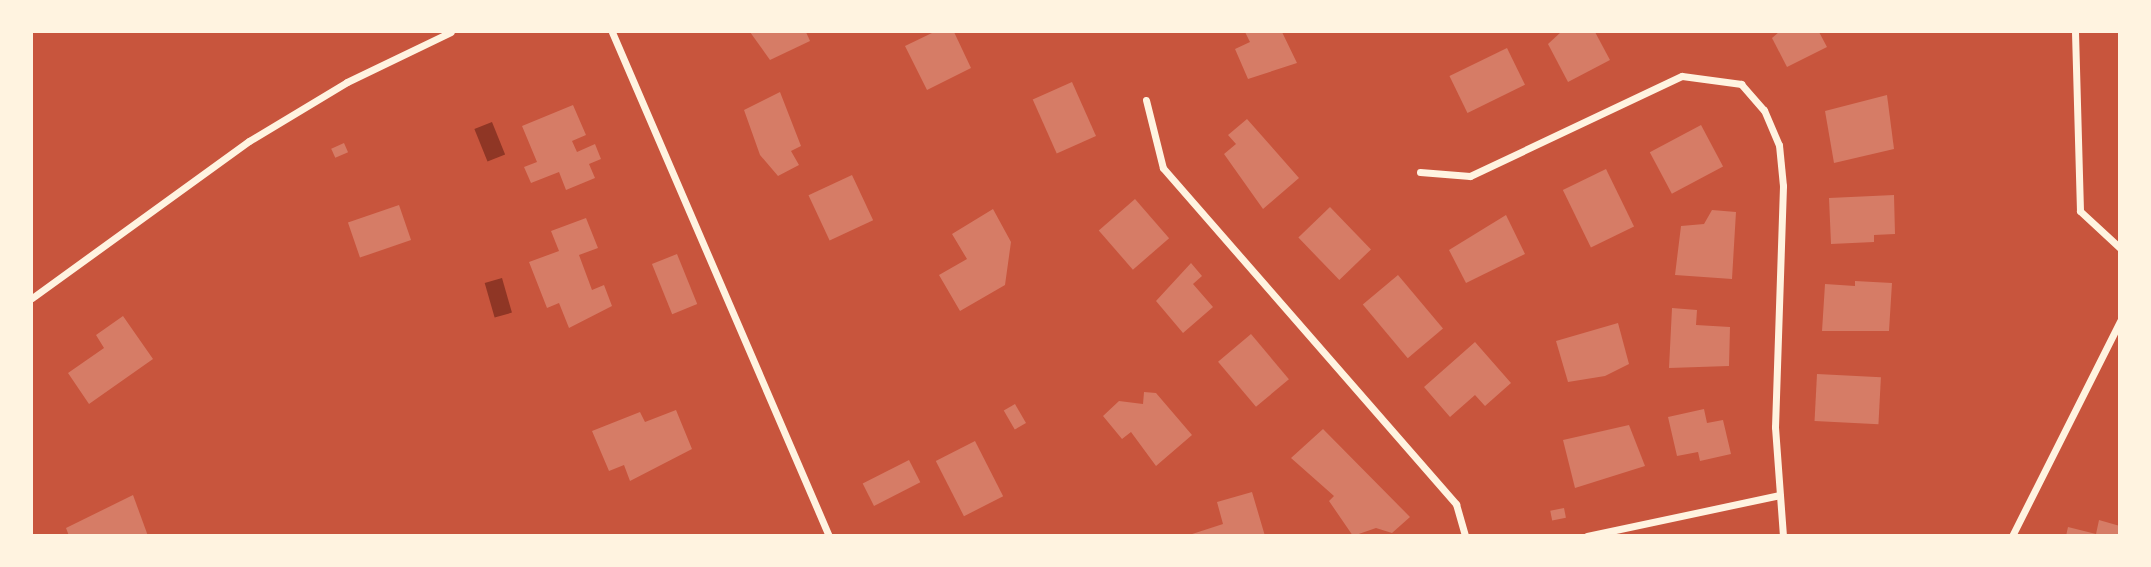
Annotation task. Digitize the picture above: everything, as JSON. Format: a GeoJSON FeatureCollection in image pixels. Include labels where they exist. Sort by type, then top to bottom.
{"type":"FeatureCollection","features":[{"type":"Feature","properties":{"kind":"street"},"geometry":{"type":"LineString","coordinates":[[32,298],[249,141],[347,82],[451,32]]}},
{"type":"Feature","properties":{"kind":"street"},"geometry":{"type":"LineString","coordinates":[[612,32],[829,536]]}},
{"type":"Feature","properties":{"kind":"street"},"geometry":{"type":"LineString","coordinates":[[2075,32],[2080,211],[2119,248]]}},
{"type":"Feature","properties":{"kind":"street"},"geometry":{"type":"LineString","coordinates":[[1420,172],[1469,176],[1682,76],[1741,84],[1764,110],[1779,145],[1782,172],[1780,495],[1783,536]]}},
{"type":"Feature","properties":{"kind":"street"},"geometry":{"type":"LineString","coordinates":[[1146,100],[1163,169],[1456,504],[1465,536]]}},
{"type":"Feature","properties":{"kind":"street"},"geometry":{"type":"LineString","coordinates":[[2012,536],[2119,321]]}},
{"type":"Feature","properties":{"kind":"street"},"geometry":{"type":"LineString","coordinates":[[1587,536],[1780,495]]}},
{"type":"Feature","properties":{"kind":"street"},"geometry":{"type":"LineString","coordinates":[[1630,526],[1632,536]]}},
{"type":"Feature","properties":{"kind":"shaded area"},"geometry":{"type":"Polygon","coordinates":[[[492,122],[505,154],[487,162],[474,129],[492,122]]]}},
{"type":"Feature","properties":{"kind":"shaded area"},"geometry":{"type":"Polygon","coordinates":[[[502,278],[512,313],[495,318],[485,283],[502,278]]]}},
{"type":"Feature","properties":{"kind":"building"},"geometry":{"type":"Polygon","coordinates":[[[750,32],[806,32],[810,41],[770,60],[750,32]]]}},
{"type":"Feature","properties":{"kind":"building"},"geometry":{"type":"Polygon","coordinates":[[[934,32],[954,32],[971,68],[927,90],[905,46],[934,32]]]}},
{"type":"Feature","properties":{"kind":"building"},"geometry":{"type":"Polygon","coordinates":[[[1245,32],[1282,32],[1297,63],[1248,79],[1235,49],[1250,42],[1245,32]]]}},
{"type":"Feature","properties":{"kind":"building"},"geometry":{"type":"Polygon","coordinates":[[[1561,32],[1595,32],[1610,60],[1568,82],[1548,44],[1561,32]]]}},
{"type":"Feature","properties":{"kind":"building"},"geometry":{"type":"Polygon","coordinates":[[[1779,32],[1819,32],[1827,47],[1787,67],[1772,38],[1779,32]]]}},
{"type":"Feature","properties":{"kind":"building"},"geometry":{"type":"Polygon","coordinates":[[[1507,48],[1525,85],[1467,113],[1449,76],[1507,48]]]}},
{"type":"Feature","properties":{"kind":"building"},"geometry":{"type":"Polygon","coordinates":[[[1072,82],[1096,136],[1057,153],[1033,99],[1072,82]]]}},
{"type":"Feature","properties":{"kind":"building"},"geometry":{"type":"Polygon","coordinates":[[[780,92],[801,146],[791,151],[799,165],[778,176],[760,155],[744,110],[780,92]]]}},
{"type":"Feature","properties":{"kind":"building"},"geometry":{"type":"Polygon","coordinates":[[[1887,95],[1894,149],[1834,163],[1825,111],[1887,95]]]}},
{"type":"Feature","properties":{"kind":"building"},"geometry":{"type":"Polygon","coordinates":[[[573,105],[586,135],[572,141],[577,152],[595,144],[601,159],[589,164],[595,178],[566,190],[559,172],[531,183],[524,167],[537,162],[522,126],[573,105]]]}},
{"type":"Feature","properties":{"kind":"building"},"geometry":{"type":"Polygon","coordinates":[[[1247,119],[1299,178],[1263,209],[1224,154],[1236,144],[1228,135],[1247,119]]]}},
{"type":"Feature","properties":{"kind":"building"},"geometry":{"type":"Polygon","coordinates":[[[1701,125],[1723,166],[1672,194],[1650,152],[1701,125]]]}},
{"type":"Feature","properties":{"kind":"building"},"geometry":{"type":"Polygon","coordinates":[[[344,143],[348,152],[335,158],[331,149],[344,143]]]}},
{"type":"Feature","properties":{"kind":"building"},"geometry":{"type":"Polygon","coordinates":[[[1606,169],[1634,227],[1591,248],[1563,190],[1606,169]]]}},
{"type":"Feature","properties":{"kind":"building"},"geometry":{"type":"Polygon","coordinates":[[[852,175],[873,220],[830,241],[808,195],[852,175]]]}},
{"type":"Feature","properties":{"kind":"building"},"geometry":{"type":"Polygon","coordinates":[[[1894,195],[1895,234],[1874,235],[1874,242],[1831,244],[1829,198],[1894,195]]]}},
{"type":"Feature","properties":{"kind":"building"},"geometry":{"type":"Polygon","coordinates":[[[1135,199],[1169,238],[1133,270],[1099,230],[1135,199]]]}},
{"type":"Feature","properties":{"kind":"building"},"geometry":{"type":"Polygon","coordinates":[[[399,205],[411,240],[360,258],[348,223],[399,205]]]}},
{"type":"Feature","properties":{"kind":"building"},"geometry":{"type":"Polygon","coordinates":[[[1330,207],[1371,249],[1339,280],[1298,238],[1330,207]]]}},
{"type":"Feature","properties":{"kind":"building"},"geometry":{"type":"Polygon","coordinates":[[[993,209],[1011,242],[1005,285],[960,311],[939,275],[967,259],[952,234],[993,209]]]}},
{"type":"Feature","properties":{"kind":"building"},"geometry":{"type":"Polygon","coordinates":[[[1712,210],[1736,212],[1732,279],[1675,275],[1681,226],[1704,224],[1712,210]]]}},
{"type":"Feature","properties":{"kind":"building"},"geometry":{"type":"Polygon","coordinates":[[[1506,215],[1525,254],[1466,283],[1449,250],[1506,215]]]}},
{"type":"Feature","properties":{"kind":"building"},"geometry":{"type":"Polygon","coordinates":[[[586,218],[598,248],[579,255],[592,290],[604,285],[612,306],[569,328],[559,303],[547,308],[529,262],[559,251],[551,231],[586,218]]]}},
{"type":"Feature","properties":{"kind":"building"},"geometry":{"type":"Polygon","coordinates":[[[677,254],[697,304],[672,314],[652,264],[677,254]]]}},
{"type":"Feature","properties":{"kind":"building"},"geometry":{"type":"Polygon","coordinates":[[[1191,263],[1202,276],[1193,284],[1213,307],[1183,333],[1156,301],[1191,263]]]}},
{"type":"Feature","properties":{"kind":"building"},"geometry":{"type":"Polygon","coordinates":[[[1398,275],[1443,329],[1408,358],[1363,305],[1398,275]]]}},
{"type":"Feature","properties":{"kind":"building"},"geometry":{"type":"Polygon","coordinates":[[[1855,281],[1892,283],[1889,331],[1822,331],[1825,284],[1855,286],[1855,281]]]}},
{"type":"Feature","properties":{"kind":"building"},"geometry":{"type":"Polygon","coordinates":[[[1672,308],[1697,310],[1696,325],[1730,327],[1729,366],[1669,368],[1672,308]]]}},
{"type":"Feature","properties":{"kind":"building"},"geometry":{"type":"Polygon","coordinates":[[[123,316],[153,359],[89,404],[68,373],[104,348],[96,335],[123,316]]]}},
{"type":"Feature","properties":{"kind":"building"},"geometry":{"type":"Polygon","coordinates":[[[1618,323],[1629,364],[1605,376],[1568,382],[1556,341],[1618,323]]]}},
{"type":"Feature","properties":{"kind":"building"},"geometry":{"type":"Polygon","coordinates":[[[1251,334],[1289,379],[1256,407],[1218,362],[1251,334]]]}},
{"type":"Feature","properties":{"kind":"building"},"geometry":{"type":"Polygon","coordinates":[[[1475,342],[1511,383],[1485,406],[1475,395],[1450,417],[1424,387],[1475,342]]]}},
{"type":"Feature","properties":{"kind":"building"},"geometry":{"type":"Polygon","coordinates":[[[1817,374],[1881,377],[1878,424],[1815,421],[1817,374]]]}},
{"type":"Feature","properties":{"kind":"building"},"geometry":{"type":"Polygon","coordinates":[[[1144,392],[1156,393],[1192,435],[1156,466],[1131,432],[1122,439],[1103,416],[1119,401],[1143,404],[1144,392]]]}},
{"type":"Feature","properties":{"kind":"building"},"geometry":{"type":"Polygon","coordinates":[[[1015,404],[1026,423],[1015,430],[1004,410],[1015,404]]]}},
{"type":"Feature","properties":{"kind":"building"},"geometry":{"type":"Polygon","coordinates":[[[1704,409],[1707,423],[1723,420],[1731,454],[1700,461],[1698,452],[1677,456],[1668,417],[1704,409]]]}},
{"type":"Feature","properties":{"kind":"building"},"geometry":{"type":"Polygon","coordinates":[[[676,410],[692,449],[630,481],[624,465],[609,471],[592,431],[640,412],[645,422],[676,410]]]}},
{"type":"Feature","properties":{"kind":"building"},"geometry":{"type":"Polygon","coordinates":[[[1629,425],[1645,466],[1575,488],[1563,440],[1629,425]]]}},
{"type":"Feature","properties":{"kind":"building"},"geometry":{"type":"Polygon","coordinates":[[[1323,429],[1410,517],[1392,533],[1376,528],[1353,536],[1329,501],[1334,496],[1291,458],[1323,429]]]}},
{"type":"Feature","properties":{"kind":"building"},"geometry":{"type":"Polygon","coordinates":[[[975,441],[1003,496],[964,516],[936,461],[975,441]]]}},
{"type":"Feature","properties":{"kind":"building"},"geometry":{"type":"Polygon","coordinates":[[[909,460],[920,482],[874,506],[863,484],[909,460]]]}},
{"type":"Feature","properties":{"kind":"building"},"geometry":{"type":"Polygon","coordinates":[[[1252,492],[1265,536],[1186,536],[1223,524],[1217,502],[1252,492]]]}},
{"type":"Feature","properties":{"kind":"building"},"geometry":{"type":"Polygon","coordinates":[[[133,495],[148,536],[69,536],[66,528],[133,495]]]}},
{"type":"Feature","properties":{"kind":"building"},"geometry":{"type":"Polygon","coordinates":[[[1564,508],[1566,518],[1552,520],[1550,511],[1564,508]]]}},
{"type":"Feature","properties":{"kind":"building"},"geometry":{"type":"Polygon","coordinates":[[[2099,520],[2120,526],[2120,536],[2066,536],[2068,527],[2096,534],[2099,520]]]}}]}
